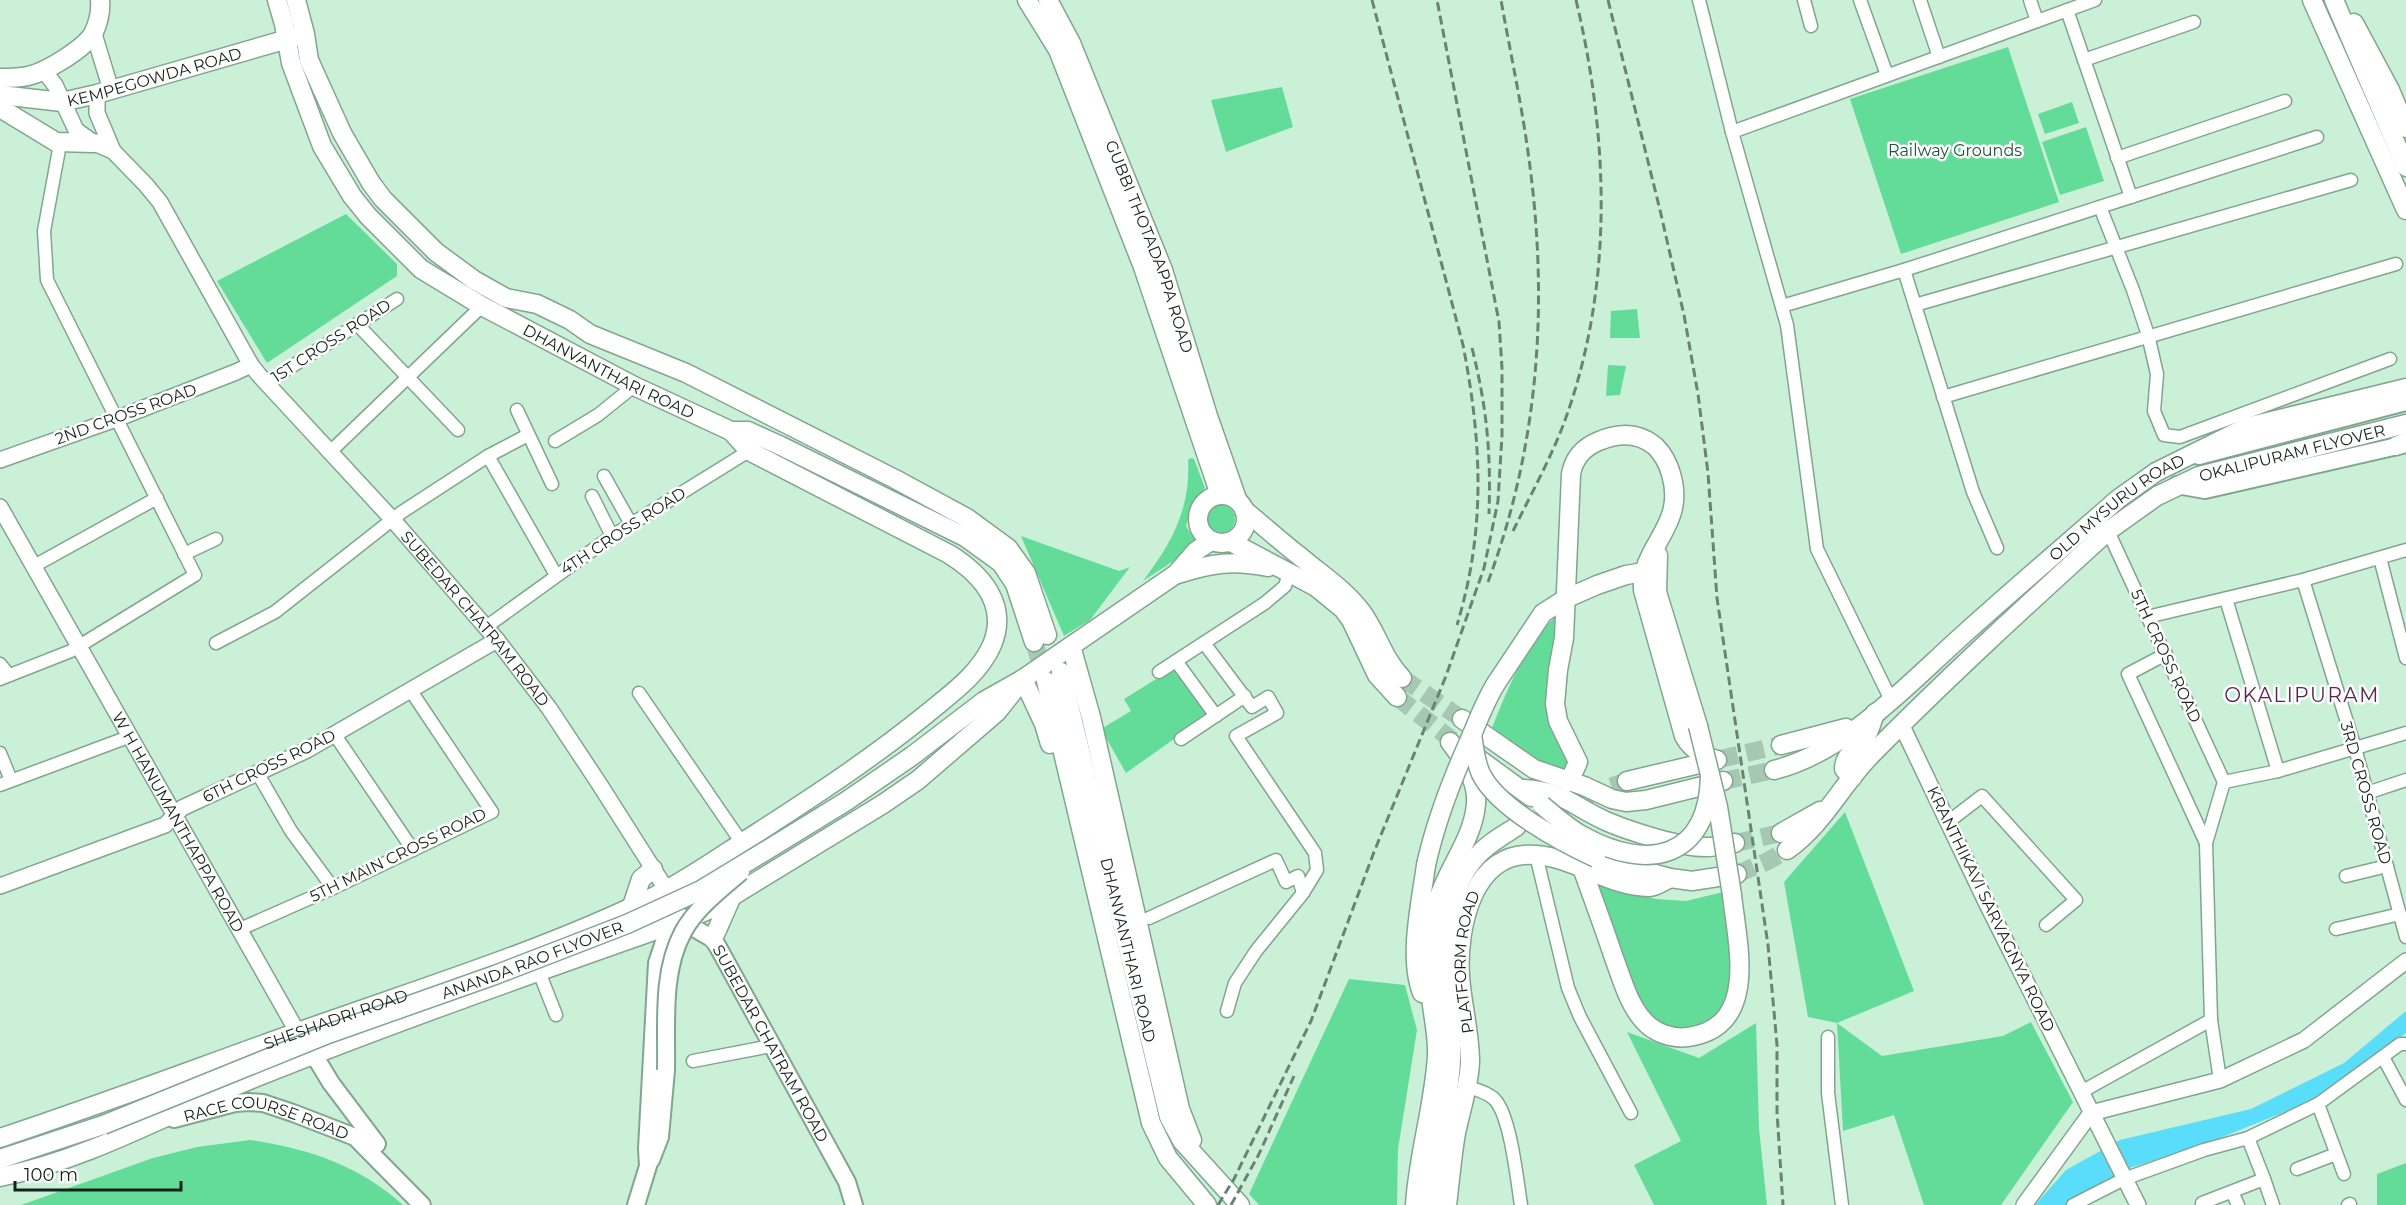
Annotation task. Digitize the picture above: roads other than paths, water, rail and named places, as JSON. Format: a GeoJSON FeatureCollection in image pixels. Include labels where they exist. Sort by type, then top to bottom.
{"type":"FeatureCollection","features":[{"type":"Feature","properties":{"kind":"main road"},"geometry":{"type":"LineString","coordinates":[[0,78],[29,76],[44,71],[86,43],[94,34],[101,14],[100,0]]}},
{"type":"Feature","properties":{"kind":"main road","name":"DHANVANTHARI ROAD"},"geometry":{"type":"LineString","coordinates":[[277,0],[291,63],[322,146],[352,196],[368,216],[421,269],[482,306],[634,386],[731,431],[747,431],[754,444],[952,529],[1001,563],[1015,584],[1041,639],[1026,573],[1008,549],[967,518],[895,479],[686,374],[590,334],[547,309],[506,298],[474,280],[435,252],[383,199],[371,183],[333,115],[309,60],[296,0]]}},
{"type":"Feature","properties":{"kind":"main road","name":"GUBBI THOTADAPPA ROAD"},"geometry":{"type":"LineString","coordinates":[[1027,0],[1058,50],[1234,502]]}},
{"type":"Feature","properties":{"kind":"main road","name":"GUBBI THOTADAPPA ROAD"},"geometry":{"type":"LineString","coordinates":[[1048,0],[1071,43],[1163,270],[1234,502]]}},
{"type":"Feature","properties":{"kind":"main road"},"geometry":{"type":"LineString","coordinates":[[2312,0],[2377,150],[2406,210]]}},
{"type":"Feature","properties":{"kind":"main road"},"geometry":{"type":"LineString","coordinates":[[2334,2],[2348,13],[2366,43],[2406,128]]}},
{"type":"Feature","properties":{"kind":"main road"},"geometry":{"type":"LineString","coordinates":[[2334,2],[2406,167]]}},
{"type":"Feature","properties":{"kind":"main road","name":"KEMPEGOWDA ROAD"},"geometry":{"type":"LineString","coordinates":[[0,95],[62,102],[305,34]]}},
{"type":"Feature","properties":{"kind":"main road"},"geometry":{"type":"LineString","coordinates":[[0,108],[60,144],[94,143]]}},
{"type":"Feature","properties":{"kind":"main road"},"geometry":{"type":"LineString","coordinates":[[532,333],[547,309]]}},
{"type":"Feature","properties":{"kind":"main road","name":"OLD MYSURU ROAD"},"geometry":{"type":"LineString","coordinates":[[1875,713],[2136,484],[2175,462],[2247,428],[2406,388]]}},
{"type":"Feature","properties":{"kind":"main road"},"geometry":{"type":"LineString","coordinates":[[2175,462],[2406,402]]}},
{"type":"Feature","properties":{"kind":"main road","name":"OKALIPURAM FLYOVER"},"geometry":{"type":"LineString","coordinates":[[2177,485],[2209,473],[2406,424]]}},
{"type":"Feature","properties":{"kind":"main road"},"geometry":{"type":"LineString","coordinates":[[1569,782],[1578,762],[1558,721],[1555,704],[1564,638],[1573,467],[1584,450],[1594,442],[1611,436],[1634,435],[1649,442],[1666,461],[1673,480],[1674,509],[1658,544],[1650,575],[1698,726],[1718,769],[1718,807],[1732,895],[1739,970],[1736,1001],[1730,1013],[1720,1023],[1694,1036],[1671,1036],[1649,1026],[1631,1001],[1605,932],[1589,863]]}},
{"type":"Feature","properties":{"kind":"main road"},"geometry":{"type":"LineString","coordinates":[[754,444],[949,554],[972,569],[994,599],[997,620],[993,643],[982,662],[981,673],[975,685],[921,734],[917,744],[918,752]]}},
{"type":"Feature","properties":{"kind":"main road"},"geometry":{"type":"LineString","coordinates":[[2177,485],[2205,490],[2403,444]]}},
{"type":"Feature","properties":{"kind":"main road","name":"OLD MYSURU ROAD"},"geometry":{"type":"LineString","coordinates":[[1784,841],[1835,802],[1872,754],[1961,665],[2108,531],[2132,512],[2177,485]]}},
{"type":"Feature","properties":{"kind":"main road"},"geometry":{"type":"LineString","coordinates":[[1234,502],[1246,525],[1238,538],[1231,542],[1210,541],[1200,529],[1199,512],[1203,505],[1234,502],[1300,558],[1332,581],[1356,606],[1368,621],[1387,659],[1402,678]]}},
{"type":"Feature","properties":{"kind":"main road"},"geometry":{"type":"LineString","coordinates":[[0,1177],[79,1154],[153,1125],[243,1083],[311,1055],[713,908],[883,804],[918,780],[1041,676],[1071,646],[1176,574],[1196,551],[1210,541]]}},
{"type":"Feature","properties":{"kind":"main road"},"geometry":{"type":"LineString","coordinates":[[1231,542],[1316,588],[1343,609],[1354,626],[1377,675],[1396,697]]}},
{"type":"Feature","properties":{"kind":"main road"},"geometry":{"type":"LineString","coordinates":[[1176,574],[1206,565],[1232,561],[1291,574]]}},
{"type":"Feature","properties":{"kind":"main road"},"geometry":{"type":"LineString","coordinates":[[1431,998],[1422,992],[1418,976],[1417,943],[1426,865],[1467,726],[1544,613],[1565,599],[1626,575],[1650,575]]}},
{"type":"Feature","properties":{"kind":"main road"},"geometry":{"type":"LineString","coordinates":[[1071,646],[1093,728],[1180,1109],[1204,1166]]}},
{"type":"Feature","properties":{"kind":"main road","name":"SHESHADRI ROAD"},"geometry":{"type":"LineString","coordinates":[[0,1138],[498,961],[632,906],[666,889],[835,784],[888,746],[959,688],[982,662]]}},
{"type":"Feature","properties":{"kind":"main road"},"geometry":{"type":"LineString","coordinates":[[1041,676],[1044,724],[1052,748],[1105,982],[1136,1102],[1151,1123],[1168,1158],[1207,1205]]}},
{"type":"Feature","properties":{"kind":"main road","name":"DHANVANTHARI ROAD"},"geometry":{"type":"LineString","coordinates":[[1041,676],[1169,1117],[1182,1141],[1240,1205]]}},
{"type":"Feature","properties":{"kind":"main road","name":"ANANDA RAO FLYOVER"},"geometry":{"type":"LineString","coordinates":[[0,1159],[103,1125],[328,1034],[495,975],[627,924],[701,890],[845,802],[918,752],[984,702],[1041,676]]}},
{"type":"Feature","properties":{"kind":"main road"},"geometry":{"type":"LineString","coordinates":[[1782,745],[1835,732],[1875,713]]}},
{"type":"Feature","properties":{"kind":"main road"},"geometry":{"type":"LineString","coordinates":[[1773,770],[1804,761],[1818,754],[1875,713]]}},
{"type":"Feature","properties":{"kind":"main road"},"geometry":{"type":"LineString","coordinates":[[1852,778],[1844,769],[1844,763],[1864,741],[1875,713]]}},
{"type":"Feature","properties":{"kind":"main road"},"geometry":{"type":"LineString","coordinates":[[1467,726],[1533,769],[1612,799],[1626,802],[1646,800],[1718,769]]}},
{"type":"Feature","properties":{"kind":"main road"},"geometry":{"type":"LineString","coordinates":[[1467,726],[1480,773],[1493,792],[1509,807],[1569,845],[1589,863],[1692,881],[1737,874]]}},
{"type":"Feature","properties":{"kind":"main road"},"geometry":{"type":"LineString","coordinates":[[1415,1205],[1419,1162],[1437,1057],[1431,998],[1430,948],[1436,906],[1447,874],[1467,835],[1476,804],[1472,778],[1451,741],[1523,789],[1573,829],[1595,841],[1640,854],[1664,853],[1676,848],[1696,832],[1708,807],[1718,769]]}},
{"type":"Feature","properties":{"kind":"main road"},"geometry":{"type":"LineString","coordinates":[[1627,781],[1718,769]]}},
{"type":"Feature","properties":{"kind":"main road"},"geometry":{"type":"LineString","coordinates":[[1523,789],[1541,790],[1563,796],[1609,822],[1688,846],[1707,847],[1735,843]]}},
{"type":"Feature","properties":{"kind":"main road"},"geometry":{"type":"LineString","coordinates":[[1431,1205],[1452,1058],[1444,947],[1453,904],[1459,884],[1475,857],[1516,827]]}},
{"type":"Feature","properties":{"kind":"main road"},"geometry":{"type":"LineString","coordinates":[[636,1205],[660,1137],[666,1070],[669,978],[677,945],[683,931],[697,912],[762,854]]}},
{"type":"Feature","properties":{"kind":"main road","name":"PLATFORM ROAD"},"geometry":{"type":"LineString","coordinates":[[1447,1205],[1456,1135],[1470,1062],[1460,976],[1460,953],[1466,915],[1479,882],[1493,866],[1514,857],[1536,855],[1589,863]]}},
{"type":"Feature","properties":{"kind":"main road"},"geometry":{"type":"LineString","coordinates":[[632,906],[641,879],[653,869]]}},
{"type":"Feature","properties":{"kind":"main road"},"geometry":{"type":"LineString","coordinates":[[713,939],[732,896]]}},
{"type":"Feature","properties":{"kind":"main road"},"geometry":{"type":"LineString","coordinates":[[648,1166],[657,963],[668,933],[682,921]]}},
{"type":"Feature","properties":{"kind":"main road","name":"SUBEDAR CHATRAM ROAD"},"geometry":{"type":"LineString","coordinates":[[682,921],[713,939],[847,1182],[854,1205]]}},
{"type":"Feature","properties":{"kind":"main road","name":"W H HANUMANTHAPPA ROAD"},"geometry":{"type":"LineString","coordinates":[[298,1033],[331,1083],[359,1134]]}},
{"type":"Feature","properties":{"kind":"main road","name":"RACE COURSE ROAD"},"geometry":{"type":"LineString","coordinates":[[153,1125],[235,1103],[263,1104],[359,1134],[435,1205]]}},
{"type":"Feature","properties":{"kind":"main road","name":"RACE COURSE ROAD"},"geometry":{"type":"LineString","coordinates":[[359,1134],[422,1205]]}},
{"type":"Feature","properties":{"kind":"street"},"geometry":{"type":"LineString","coordinates":[[1699,0],[1732,132],[1788,333],[1817,549],[1891,700]]}},
{"type":"Feature","properties":{"kind":"street"},"geometry":{"type":"LineString","coordinates":[[1804,0],[1811,26]]}},
{"type":"Feature","properties":{"kind":"street"},"geometry":{"type":"LineString","coordinates":[[1860,0],[1887,75]]}},
{"type":"Feature","properties":{"kind":"street"},"geometry":{"type":"LineString","coordinates":[[1920,0],[1939,57]]}},
{"type":"Feature","properties":{"kind":"street"},"geometry":{"type":"LineString","coordinates":[[2030,0],[2037,21]]}},
{"type":"Feature","properties":{"kind":"street"},"geometry":{"type":"LineString","coordinates":[[1732,132],[2095,0]]}},
{"type":"Feature","properties":{"kind":"street"},"geometry":{"type":"LineString","coordinates":[[2067,10],[2131,197]]}},
{"type":"Feature","properties":{"kind":"street"},"geometry":{"type":"LineString","coordinates":[[2084,60],[2194,22]]}},
{"type":"Feature","properties":{"kind":"street"},"geometry":{"type":"LineString","coordinates":[[94,34],[104,92],[97,113],[113,152]]}},
{"type":"Feature","properties":{"kind":"street","name":"SUBEDAR CHATRAM ROAD"},"geometry":{"type":"LineString","coordinates":[[44,71],[55,85],[76,130],[94,143],[113,152],[146,184],[168,214],[251,365],[329,453],[393,520],[486,627],[549,708],[666,889],[682,921]]}},
{"type":"Feature","properties":{"kind":"street"},"geometry":{"type":"LineString","coordinates":[[2117,158],[2285,100]]}},
{"type":"Feature","properties":{"kind":"street"},"geometry":{"type":"LineString","coordinates":[[1782,306],[1904,270],[2316,137]]}},
{"type":"Feature","properties":{"kind":"street"},"geometry":{"type":"LineString","coordinates":[[0,664],[5,677],[78,646],[195,575],[47,280],[44,231],[60,144]]}},
{"type":"Feature","properties":{"kind":"street"},"geometry":{"type":"LineString","coordinates":[[1915,305],[2351,180]]}},
{"type":"Feature","properties":{"kind":"street"},"geometry":{"type":"LineString","coordinates":[[2100,207],[2148,335],[2157,374],[2154,411],[2164,435],[2180,437],[2390,359]]}},
{"type":"Feature","properties":{"kind":"street"},"geometry":{"type":"LineString","coordinates":[[1944,397],[2148,335],[2396,264]]}},
{"type":"Feature","properties":{"kind":"street"},"geometry":{"type":"LineString","coordinates":[[1904,270],[1973,492],[1997,548]]}},
{"type":"Feature","properties":{"kind":"street","name":"1ST CROSS ROAD"},"geometry":{"type":"LineString","coordinates":[[266,383],[397,299]]}},
{"type":"Feature","properties":{"kind":"street"},"geometry":{"type":"LineString","coordinates":[[329,453],[482,306]]}},
{"type":"Feature","properties":{"kind":"street"},"geometry":{"type":"LineString","coordinates":[[357,324],[458,430]]}},
{"type":"Feature","properties":{"kind":"street","name":"2ND CROSS ROAD"},"geometry":{"type":"LineString","coordinates":[[0,460],[116,420],[251,365]]}},
{"type":"Feature","properties":{"kind":"street"},"geometry":{"type":"LineString","coordinates":[[555,441],[598,415],[634,386]]}},
{"type":"Feature","properties":{"kind":"street"},"geometry":{"type":"LineString","coordinates":[[517,410],[552,484]]}},
{"type":"Feature","properties":{"kind":"street"},"geometry":{"type":"LineString","coordinates":[[216,644],[275,612],[393,520],[488,456],[528,435]]}},
{"type":"Feature","properties":{"kind":"street","name":"4TH CROSS ROAD"},"geometry":{"type":"LineString","coordinates":[[486,627],[612,536],[754,444]]}},
{"type":"Feature","properties":{"kind":"street"},"geometry":{"type":"LineString","coordinates":[[488,456],[556,575]]}},
{"type":"Feature","properties":{"kind":"street"},"geometry":{"type":"LineString","coordinates":[[604,476],[631,524]]}},
{"type":"Feature","properties":{"kind":"street"},"geometry":{"type":"LineString","coordinates":[[592,496],[612,536]]}},
{"type":"Feature","properties":{"kind":"street"},"geometry":{"type":"LineString","coordinates":[[34,566],[157,498]]}},
{"type":"Feature","properties":{"kind":"street","name":"W H HANUMANTHAPPA ROAD"},"geometry":{"type":"LineString","coordinates":[[0,507],[298,1033]]}},
{"type":"Feature","properties":{"kind":"street","name":"5TH CROSS ROAD"},"geometry":{"type":"LineString","coordinates":[[2108,531],[2223,782]]}},
{"type":"Feature","properties":{"kind":"street"},"geometry":{"type":"LineString","coordinates":[[184,554],[216,539]]}},
{"type":"Feature","properties":{"kind":"street"},"geometry":{"type":"LineString","coordinates":[[2147,617],[2303,580],[2406,550]]}},
{"type":"Feature","properties":{"kind":"street"},"geometry":{"type":"LineString","coordinates":[[2380,558],[2406,658]]}},
{"type":"Feature","properties":{"kind":"street"},"geometry":{"type":"LineString","coordinates":[[1159,672],[1265,603],[1285,586],[1291,574]]}},
{"type":"Feature","properties":{"kind":"street","name":"3RD CROSS ROAD"},"geometry":{"type":"LineString","coordinates":[[2303,580],[2355,748],[2406,937]]}},
{"type":"Feature","properties":{"kind":"street"},"geometry":{"type":"LineString","coordinates":[[2226,599],[2278,771]]}},
{"type":"Feature","properties":{"kind":"street","name":"6TH CROSS ROAD"},"geometry":{"type":"LineString","coordinates":[[0,886],[165,825],[182,808],[258,774],[335,735],[497,640]]}},
{"type":"Feature","properties":{"kind":"street"},"geometry":{"type":"LineString","coordinates":[[1204,643],[1252,707],[1268,697],[1277,713],[1236,736],[1315,853],[1317,870],[1303,893],[1256,951],[1235,983],[1227,1011]]}},
{"type":"Feature","properties":{"kind":"street"},"geometry":{"type":"LineString","coordinates":[[2166,654],[2128,674],[2206,843]]}},
{"type":"Feature","properties":{"kind":"street"},"geometry":{"type":"LineString","coordinates":[[1176,661],[1216,716]]}},
{"type":"Feature","properties":{"kind":"street","name":"5TH MAIN CROSS ROAD"},"geometry":{"type":"LineString","coordinates":[[240,929],[333,888],[492,812],[411,692]]}},
{"type":"Feature","properties":{"kind":"street"},"geometry":{"type":"LineString","coordinates":[[639,693],[742,843]]}},
{"type":"Feature","properties":{"kind":"street"},"geometry":{"type":"LineString","coordinates":[[1181,739],[1245,696]]}},
{"type":"Feature","properties":{"kind":"street","name":"KRANTHIKAVI SARVAGNYA ROAD"},"geometry":{"type":"LineString","coordinates":[[1902,726],[2138,1205]]}},
{"type":"Feature","properties":{"kind":"street"},"geometry":{"type":"LineString","coordinates":[[2220,1080],[2211,1020],[2206,843],[2223,782],[2278,771],[2406,733]]}},
{"type":"Feature","properties":{"kind":"street"},"geometry":{"type":"LineString","coordinates":[[335,735],[413,850]]}},
{"type":"Feature","properties":{"kind":"street"},"geometry":{"type":"LineString","coordinates":[[0,753],[6,782],[131,736]]}},
{"type":"Feature","properties":{"kind":"street"},"geometry":{"type":"LineString","coordinates":[[258,774],[291,831],[333,888]]}},
{"type":"Feature","properties":{"kind":"street"},"geometry":{"type":"LineString","coordinates":[[2367,793],[2406,780]]}},
{"type":"Feature","properties":{"kind":"street"},"geometry":{"type":"LineString","coordinates":[[1948,822],[1982,796],[2076,900],[2046,925]]}},
{"type":"Feature","properties":{"kind":"street"},"geometry":{"type":"LineString","coordinates":[[1536,855],[1568,988],[1580,1017],[1631,1113]]}},
{"type":"Feature","properties":{"kind":"street"},"geometry":{"type":"LineString","coordinates":[[1149,918],[1276,860],[1286,882],[1298,876],[1303,893]]}},
{"type":"Feature","properties":{"kind":"street"},"geometry":{"type":"LineString","coordinates":[[2346,876],[2387,866]]}},
{"type":"Feature","properties":{"kind":"street"},"geometry":{"type":"LineString","coordinates":[[2336,929],[2400,914]]}},
{"type":"Feature","properties":{"kind":"street"},"geometry":{"type":"LineString","coordinates":[[2024,1205],[2091,1113],[2220,1080],[2304,1040],[2406,961]]}},
{"type":"Feature","properties":{"kind":"street"},"geometry":{"type":"LineString","coordinates":[[539,972],[556,1015]]}},
{"type":"Feature","properties":{"kind":"street"},"geometry":{"type":"LineString","coordinates":[[2081,1092],[2211,1020]]}},
{"type":"Feature","properties":{"kind":"street"},"geometry":{"type":"LineString","coordinates":[[1828,1037],[1828,1094],[1842,1205]]}},
{"type":"Feature","properties":{"kind":"street"},"geometry":{"type":"LineString","coordinates":[[2073,1205],[2124,1179],[2204,1150],[2248,1138],[2318,1104],[2400,1044],[2406,1044]]}},
{"type":"Feature","properties":{"kind":"street"},"geometry":{"type":"LineString","coordinates":[[693,1061],[771,1046]]}},
{"type":"Feature","properties":{"kind":"street"},"geometry":{"type":"LineString","coordinates":[[2382,1057],[2406,1100]]}},
{"type":"Feature","properties":{"kind":"street"},"geometry":{"type":"LineString","coordinates":[[1467,1086],[1491,1097],[1502,1112],[1521,1205]]}},
{"type":"Feature","properties":{"kind":"street"},"geometry":{"type":"LineString","coordinates":[[2318,1104],[2344,1174]]}},
{"type":"Feature","properties":{"kind":"street"},"geometry":{"type":"LineString","coordinates":[[2248,1138],[2273,1205]]}},
{"type":"Feature","properties":{"kind":"street"},"geometry":{"type":"LineString","coordinates":[[2297,1169],[2336,1154]]}},
{"type":"Feature","properties":{"kind":"street"},"geometry":{"type":"LineString","coordinates":[[2202,1203],[2264,1179]]}},
{"type":"Feature","properties":{"kind":"street"},"geometry":{"type":"LineString","coordinates":[[2232,1192],[2238,1205]]}},
{"type":"Feature","properties":{"kind":"water"},"geometry":{"type":"Polygon","coordinates":[[[2406,1011],[2406,1033],[2316,1099],[2198,1147],[2129,1168],[2066,1205],[2035,1205],[2066,1170],[2120,1140],[2251,1109],[2344,1063],[2406,1011]]]}},
{"type":"Feature","properties":{"kind":"tunnel"},"geometry":{"type":"LineString","coordinates":[[1034,642],[1046,681]]}},
{"type":"Feature","properties":{"kind":"tunnel"},"geometry":{"type":"LineString","coordinates":[[1402,678],[1462,719]]}},
{"type":"Feature","properties":{"kind":"tunnel"},"geometry":{"type":"LineString","coordinates":[[1397,697],[1452,740]]}},
{"type":"Feature","properties":{"kind":"tunnel"},"geometry":{"type":"LineString","coordinates":[[1720,759],[1781,745]]}},
{"type":"Feature","properties":{"kind":"tunnel"},"geometry":{"type":"LineString","coordinates":[[1723,781],[1774,770]]}},
{"type":"Feature","properties":{"kind":"tunnel"},"geometry":{"type":"LineString","coordinates":[[1537,818],[1579,798],[1627,781]]}},
{"type":"Feature","properties":{"kind":"tunnel"},"geometry":{"type":"LineString","coordinates":[[1735,843],[1781,833]]}},
{"type":"Feature","properties":{"kind":"tunnel"},"geometry":{"type":"LineString","coordinates":[[1737,874],[1787,850]]}},
{"type":"Feature","properties":{"kind":"railway"},"geometry":{"type":"LineString","coordinates":[[1372,0],[1463,345],[1474,417],[1477,451],[1477,520],[1473,555],[1457,625]]}},
{"type":"Feature","properties":{"kind":"railway"},"geometry":{"type":"LineString","coordinates":[[1218,1205],[1234,1179],[1311,1021],[1374,852],[1446,676],[1484,568],[1498,501],[1502,435],[1499,322],[1437,0]]}},
{"type":"Feature","properties":{"kind":"railway"},"geometry":{"type":"LineString","coordinates":[[1488,582],[1506,529],[1529,423],[1538,316],[1538,262],[1528,152],[1501,0]]}},
{"type":"Feature","properties":{"kind":"railway"},"geometry":{"type":"LineString","coordinates":[[1513,531],[1564,423],[1580,371],[1592,319],[1601,213],[1600,159],[1595,106],[1576,0]]}},
{"type":"Feature","properties":{"kind":"railway"},"geometry":{"type":"LineString","coordinates":[[1608,0],[1684,315],[1698,394],[1708,473],[1717,598],[1768,945],[1777,1045],[1777,1112],[1783,1205]]}},
{"type":"Feature","properties":{"kind":"railway"},"geometry":{"type":"LineString","coordinates":[[1472,348],[1487,430],[1489,514]]}},
{"type":"Feature","properties":{"kind":"railway"},"geometry":{"type":"LineString","coordinates":[[1231,1205],[1259,1154],[1294,1076]]}},
{"type":"Feature","properties":{"kind":"district","name":"OKALIPURAM"},"geometry":{"type":"Point","coordinates":[2302,695]}},
{"type":"Feature","properties":{"kind":"park label","name":"Railway Grounds"},"geometry":{"type":"Point","coordinates":[1955,150]}}]}
